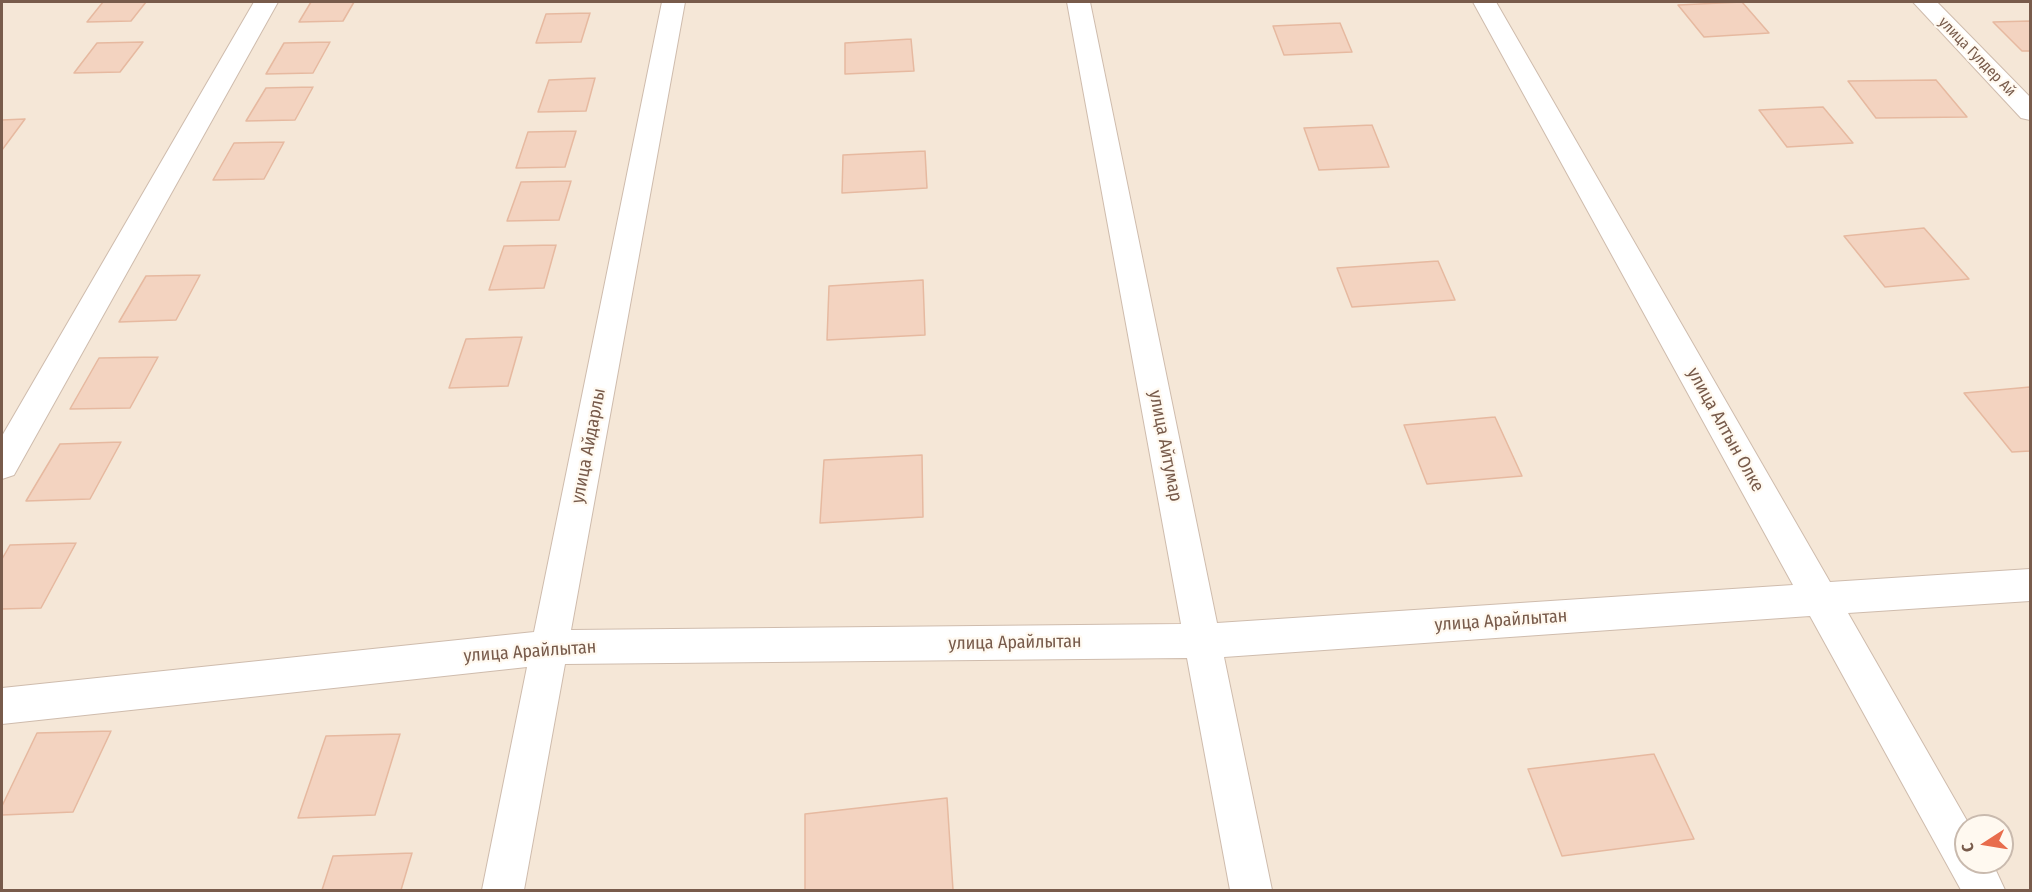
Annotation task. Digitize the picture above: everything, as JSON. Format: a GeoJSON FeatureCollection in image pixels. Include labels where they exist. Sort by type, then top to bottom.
{"type":"FeatureCollection","features":[{"type":"Feature","properties":{"kind":"street"},"geometry":{"type":"LineString","coordinates":[[2,465],[266,2]]}},
{"type":"Feature","properties":{"kind":"street","name":"улица Айдарлы"},"geometry":{"type":"LineString","coordinates":[[503,891],[673,2]]}},
{"type":"Feature","properties":{"kind":"street","name":"улица Айтумар"},"geometry":{"type":"LineString","coordinates":[[1078,2],[1251,891]]}},
{"type":"Feature","properties":{"kind":"street","name":"улица Алтын Олке"},"geometry":{"type":"LineString","coordinates":[[1485,2],[1954,838]]}},
{"type":"Feature","properties":{"kind":"street","name":"улица Гулдер Ай"},"geometry":{"type":"LineString","coordinates":[[1924,2],[2031,112]]}},
{"type":"Feature","properties":{"kind":"street","name":"улица Арайлытан"},"geometry":{"type":"LineString","coordinates":[[2,706],[551,647],[1203,641],[2031,585]]}},
{"type":"Feature","properties":{"kind":"street","name":"улица Алтын Олке"},"geometry":{"type":"LineString","coordinates":[[1974,874],[1984,891]]}},
{"type":"Feature","properties":{"kind":"shaded area"},"geometry":{"type":"Polygon","coordinates":[[[2,2],[2030,2],[2030,890],[2,890],[2,2]]]}},
{"type":"Feature","properties":{"kind":"building"},"geometry":{"type":"Polygon","coordinates":[[[103,2],[146,2],[131,21],[87,22],[103,2]]]}},
{"type":"Feature","properties":{"kind":"building"},"geometry":{"type":"Polygon","coordinates":[[[311,2],[354,2],[343,21],[299,22],[311,2]]]}},
{"type":"Feature","properties":{"kind":"building"},"geometry":{"type":"Polygon","coordinates":[[[1742,2],[1769,33],[1704,37],[1678,5],[1742,2]]]}},
{"type":"Feature","properties":{"kind":"building"},"geometry":{"type":"Polygon","coordinates":[[[590,13],[581,42],[536,43],[546,14],[590,13]]]}},
{"type":"Feature","properties":{"kind":"building"},"geometry":{"type":"Polygon","coordinates":[[[2030,21],[2030,51],[2022,51],[1993,22],[2030,21]]]}},
{"type":"Feature","properties":{"kind":"building"},"geometry":{"type":"Polygon","coordinates":[[[1340,23],[1352,52],[1284,55],[1273,26],[1340,23]]]}},
{"type":"Feature","properties":{"kind":"building"},"geometry":{"type":"Polygon","coordinates":[[[911,39],[914,71],[845,74],[845,43],[911,39]]]}},
{"type":"Feature","properties":{"kind":"building"},"geometry":{"type":"Polygon","coordinates":[[[143,42],[120,72],[74,73],[97,43],[143,42]]]}},
{"type":"Feature","properties":{"kind":"building"},"geometry":{"type":"Polygon","coordinates":[[[330,42],[313,73],[266,74],[284,43],[330,42]]]}},
{"type":"Feature","properties":{"kind":"building"},"geometry":{"type":"Polygon","coordinates":[[[595,78],[586,111],[538,112],[549,80],[595,78]]]}},
{"type":"Feature","properties":{"kind":"building"},"geometry":{"type":"Polygon","coordinates":[[[1936,80],[1967,117],[1876,118],[1848,81],[1936,80]]]}},
{"type":"Feature","properties":{"kind":"building"},"geometry":{"type":"Polygon","coordinates":[[[313,87],[295,120],[246,121],[266,88],[313,87]]]}},
{"type":"Feature","properties":{"kind":"building"},"geometry":{"type":"Polygon","coordinates":[[[1823,107],[1853,143],[1787,147],[1759,110],[1823,107]]]}},
{"type":"Feature","properties":{"kind":"building"},"geometry":{"type":"Polygon","coordinates":[[[25,119],[2,150],[2,120],[25,119]]]}},
{"type":"Feature","properties":{"kind":"building"},"geometry":{"type":"Polygon","coordinates":[[[1372,125],[1389,167],[1319,170],[1304,128],[1372,125]]]}},
{"type":"Feature","properties":{"kind":"building"},"geometry":{"type":"Polygon","coordinates":[[[576,131],[565,167],[516,168],[528,132],[576,131]]]}},
{"type":"Feature","properties":{"kind":"building"},"geometry":{"type":"Polygon","coordinates":[[[284,142],[264,179],[213,180],[234,143],[284,142]]]}},
{"type":"Feature","properties":{"kind":"building"},"geometry":{"type":"Polygon","coordinates":[[[925,151],[927,188],[842,193],[843,155],[925,151]]]}},
{"type":"Feature","properties":{"kind":"building"},"geometry":{"type":"Polygon","coordinates":[[[571,181],[559,220],[507,221],[521,182],[571,181]]]}},
{"type":"Feature","properties":{"kind":"building"},"geometry":{"type":"Polygon","coordinates":[[[1924,228],[1969,279],[1885,287],[1844,236],[1924,228]]]}},
{"type":"Feature","properties":{"kind":"building"},"geometry":{"type":"Polygon","coordinates":[[[556,245],[544,288],[489,290],[504,246],[556,245]]]}},
{"type":"Feature","properties":{"kind":"building"},"geometry":{"type":"Polygon","coordinates":[[[1438,261],[1455,300],[1352,307],[1337,268],[1438,261]]]}},
{"type":"Feature","properties":{"kind":"building"},"geometry":{"type":"Polygon","coordinates":[[[200,275],[176,320],[119,322],[146,276],[200,275]]]}},
{"type":"Feature","properties":{"kind":"building"},"geometry":{"type":"Polygon","coordinates":[[[923,280],[925,335],[827,340],[829,286],[923,280]]]}},
{"type":"Feature","properties":{"kind":"building"},"geometry":{"type":"Polygon","coordinates":[[[522,337],[508,386],[449,388],[466,339],[522,337]]]}},
{"type":"Feature","properties":{"kind":"building"},"geometry":{"type":"Polygon","coordinates":[[[158,357],[130,408],[70,409],[99,358],[158,357]]]}},
{"type":"Feature","properties":{"kind":"building"},"geometry":{"type":"Polygon","coordinates":[[[2030,387],[2030,451],[2012,452],[1964,393],[2030,387]]]}},
{"type":"Feature","properties":{"kind":"building"},"geometry":{"type":"Polygon","coordinates":[[[1495,417],[1522,476],[1427,484],[1404,425],[1495,417]]]}},
{"type":"Feature","properties":{"kind":"building"},"geometry":{"type":"Polygon","coordinates":[[[121,442],[90,499],[26,501],[60,444],[121,442]]]}},
{"type":"Feature","properties":{"kind":"building"},"geometry":{"type":"Polygon","coordinates":[[[922,455],[923,517],[820,523],[824,460],[922,455]]]}},
{"type":"Feature","properties":{"kind":"building"},"geometry":{"type":"Polygon","coordinates":[[[76,543],[41,608],[2,609],[2,559],[10,545],[76,543]]]}},
{"type":"Feature","properties":{"kind":"building"},"geometry":{"type":"Polygon","coordinates":[[[111,731],[73,812],[2,815],[2,806],[37,733],[111,731]]]}},
{"type":"Feature","properties":{"kind":"building"},"geometry":{"type":"Polygon","coordinates":[[[400,734],[375,815],[298,818],[326,736],[400,734]]]}},
{"type":"Feature","properties":{"kind":"building"},"geometry":{"type":"Polygon","coordinates":[[[1654,754],[1694,839],[1562,856],[1528,769],[1654,754]]]}},
{"type":"Feature","properties":{"kind":"building"},"geometry":{"type":"Polygon","coordinates":[[[947,798],[953,890],[805,890],[805,814],[947,798]]]}},
{"type":"Feature","properties":{"kind":"building"},"geometry":{"type":"Polygon","coordinates":[[[412,853],[401,890],[322,890],[333,856],[412,853]]]}}]}
